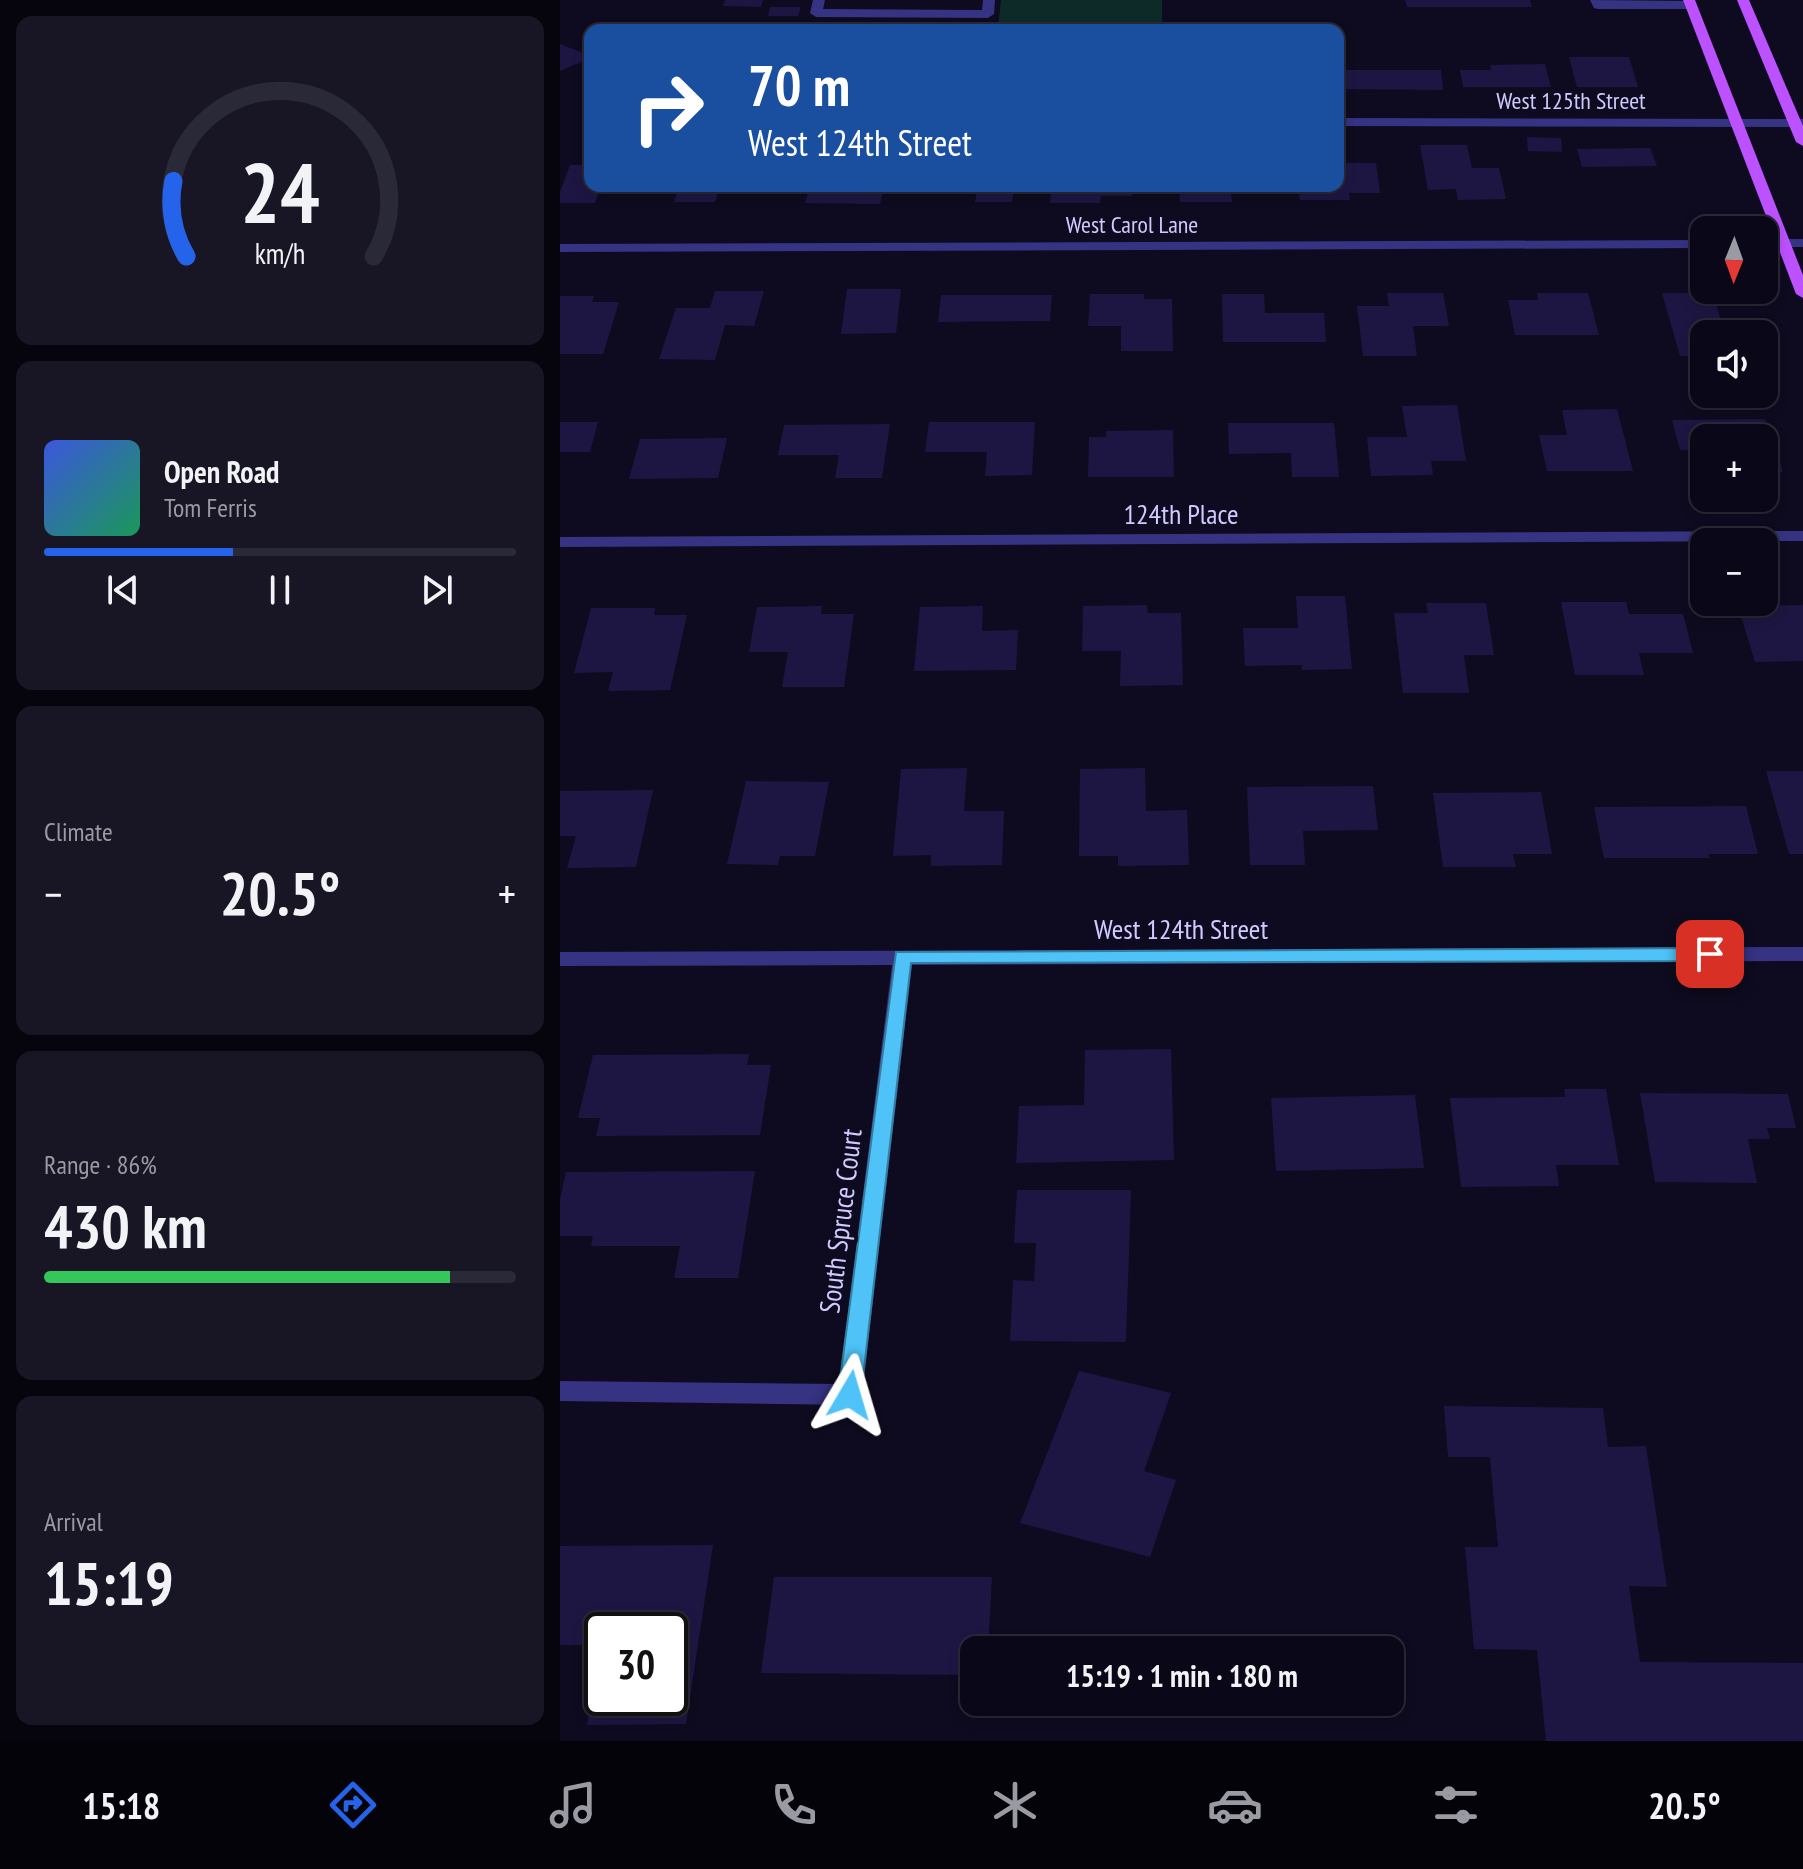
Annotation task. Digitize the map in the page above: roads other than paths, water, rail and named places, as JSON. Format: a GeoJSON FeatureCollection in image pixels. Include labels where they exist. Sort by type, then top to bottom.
{"type":"FeatureCollection","features":[{"type":"Feature","properties":{"kind":"main road"},"geometry":{"type":"LineString","coordinates":[[1743,0],[1799,123],[1803,142]]}},
{"type":"Feature","properties":{"kind":"main road"},"geometry":{"type":"LineString","coordinates":[[1690,2],[1803,294]]}},
{"type":"Feature","properties":{"kind":"street"},"geometry":{"type":"LineString","coordinates":[[819,0],[816,13],[988,14],[989,0]]}},
{"type":"Feature","properties":{"kind":"street"},"geometry":{"type":"LineString","coordinates":[[1596,0],[1598,5],[1690,2]]}},
{"type":"Feature","properties":{"kind":"street","name":"West 125th Street"},"geometry":{"type":"LineString","coordinates":[[1344,122],[1799,123]]}},
{"type":"Feature","properties":{"kind":"street"},"geometry":{"type":"LineString","coordinates":[[1778,243],[1803,243]]}},
{"type":"Feature","properties":{"kind":"street","name":"West Carol Lane"},"geometry":{"type":"LineString","coordinates":[[560,248],[1690,244]]}},
{"type":"Feature","properties":{"kind":"street","name":"124th Place"},"geometry":{"type":"LineString","coordinates":[[560,542],[1803,536]]}},
{"type":"Feature","properties":{"kind":"street","name":"West 124th Street"},"geometry":{"type":"LineString","coordinates":[[560,959],[1803,954]]}},
{"type":"Feature","properties":{"kind":"street","name":"South Spruce Court"},"geometry":{"type":"LineString","coordinates":[[560,1391],[850,1395],[903,957]]}}]}
